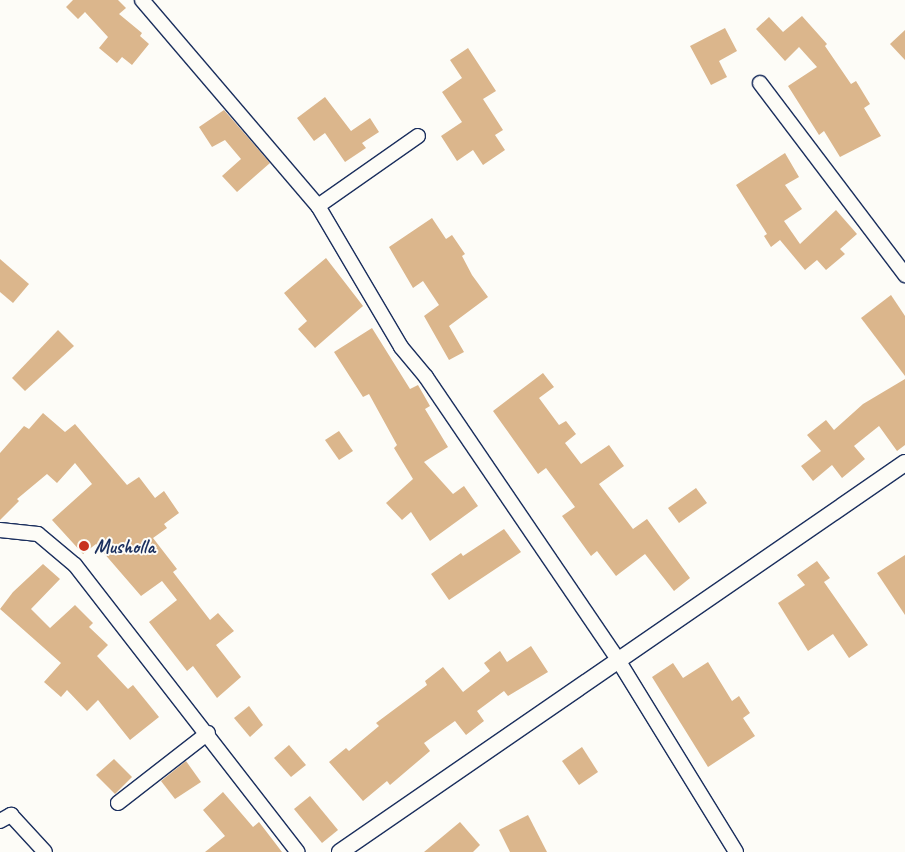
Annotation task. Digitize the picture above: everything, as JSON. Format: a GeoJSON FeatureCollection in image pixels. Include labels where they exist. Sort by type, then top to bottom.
{"type":"FeatureCollection","features":[{"type":"Feature","properties":{"kind":"street"},"geometry":{"type":"LineString","coordinates":[[142,0],[318,206],[401,347],[426,377],[618,660],[736,852]]}},
{"type":"Feature","properties":{"kind":"street"},"geometry":{"type":"LineString","coordinates":[[760,83],[905,275]]}},
{"type":"Feature","properties":{"kind":"street"},"geometry":{"type":"LineString","coordinates":[[318,206],[418,136]]}},
{"type":"Feature","properties":{"kind":"street"},"geometry":{"type":"LineString","coordinates":[[340,852],[905,463]]}},
{"type":"Feature","properties":{"kind":"street"},"geometry":{"type":"LineString","coordinates":[[0,530],[38,534],[75,565],[208,733],[298,852]]}},
{"type":"Feature","properties":{"kind":"street"},"geometry":{"type":"LineString","coordinates":[[118,803],[208,733]]}},
{"type":"Feature","properties":{"kind":"street"},"geometry":{"type":"LineString","coordinates":[[0,821],[11,815],[45,852]]}},
{"type":"Feature","properties":{"kind":"building"},"geometry":{"type":"Polygon","coordinates":[[[73,0],[118,0],[126,8],[119,14],[142,33],[140,36],[149,44],[132,65],[122,57],[117,63],[99,48],[108,37],[85,12],[78,19],[66,7],[73,0]]]}},
{"type":"Feature","properties":{"kind":"building"},"geometry":{"type":"Polygon","coordinates":[[[802,16],[827,44],[825,46],[851,84],[856,81],[870,104],[864,108],[881,136],[840,157],[824,131],[819,135],[788,86],[817,67],[799,47],[785,61],[756,29],[769,17],[783,32],[802,16]]]}},
{"type":"Feature","properties":{"kind":"building"},"geometry":{"type":"Polygon","coordinates":[[[725,28],[737,51],[719,61],[727,77],[711,85],[690,46],[725,28]]]}},
{"type":"Feature","properties":{"kind":"building"},"geometry":{"type":"Polygon","coordinates":[[[905,30],[905,60],[890,44],[905,30]]]}},
{"type":"Feature","properties":{"kind":"building"},"geometry":{"type":"Polygon","coordinates":[[[468,48],[496,91],[483,99],[503,130],[495,135],[505,150],[483,165],[473,150],[457,161],[441,136],[462,122],[442,92],[462,78],[450,60],[468,48]]]}},
{"type":"Feature","properties":{"kind":"building"},"geometry":{"type":"Polygon","coordinates":[[[325,97],[351,131],[370,118],[379,132],[362,143],[366,148],[345,162],[325,133],[314,141],[297,118],[325,97]]]}},
{"type":"Feature","properties":{"kind":"building"},"geometry":{"type":"Polygon","coordinates":[[[224,110],[270,163],[237,192],[222,176],[241,159],[225,140],[212,147],[199,127],[224,110]]]}},
{"type":"Feature","properties":{"kind":"building"},"geometry":{"type":"Polygon","coordinates":[[[785,153],[799,177],[785,185],[802,209],[784,221],[800,244],[836,210],[857,234],[840,249],[845,254],[826,270],[817,260],[805,270],[780,240],[771,247],[764,236],[767,234],[736,185],[785,153]]]}},
{"type":"Feature","properties":{"kind":"building"},"geometry":{"type":"Polygon","coordinates":[[[432,218],[446,239],[452,235],[465,254],[462,256],[472,275],[488,297],[449,326],[464,352],[449,360],[424,316],[439,305],[423,281],[413,288],[389,247],[432,218]]]}},
{"type":"Feature","properties":{"kind":"building"},"geometry":{"type":"Polygon","coordinates":[[[326,258],[363,306],[315,348],[298,329],[307,321],[284,293],[326,258]]]}},
{"type":"Feature","properties":{"kind":"building"},"geometry":{"type":"Polygon","coordinates":[[[0,259],[29,284],[13,303],[0,292],[0,259]]]}},
{"type":"Feature","properties":{"kind":"building"},"geometry":{"type":"Polygon","coordinates":[[[891,295],[905,316],[905,376],[861,318],[891,295]]]}},
{"type":"Feature","properties":{"kind":"building"},"geometry":{"type":"Polygon","coordinates":[[[372,328],[410,389],[418,385],[430,406],[425,409],[448,447],[424,462],[453,494],[464,486],[478,506],[430,541],[411,512],[402,520],[386,503],[413,479],[394,448],[397,445],[369,394],[363,397],[334,352],[372,328]]]}},
{"type":"Feature","properties":{"kind":"building"},"geometry":{"type":"Polygon","coordinates":[[[58,330],[74,346],[25,391],[12,378],[58,330]]]}},
{"type":"Feature","properties":{"kind":"building"},"geometry":{"type":"Polygon","coordinates":[[[543,373],[554,387],[539,398],[559,425],[566,421],[576,434],[565,443],[581,464],[609,445],[624,466],[599,484],[633,529],[647,519],[690,578],[674,591],[645,554],[616,576],[597,551],[591,556],[562,516],[575,507],[546,468],[538,474],[493,411],[543,373]]]}},
{"type":"Feature","properties":{"kind":"building"},"geometry":{"type":"Polygon","coordinates":[[[905,379],[905,445],[897,451],[879,426],[854,446],[865,459],[842,478],[832,465],[813,481],[801,466],[821,451],[807,435],[826,420],[834,430],[863,404],[905,379]]]}},
{"type":"Feature","properties":{"kind":"building"},"geometry":{"type":"Polygon","coordinates":[[[43,413],[65,432],[75,424],[127,485],[139,477],[155,498],[164,491],[179,513],[164,524],[167,528],[153,538],[177,569],[173,572],[210,620],[218,613],[234,631],[216,645],[241,677],[217,698],[193,666],[187,671],[149,622],[177,600],[162,581],[141,596],[96,544],[83,554],[52,520],[92,484],[75,463],[57,483],[47,474],[17,499],[19,501],[0,520],[0,453],[24,426],[29,429],[43,413]]]}},
{"type":"Feature","properties":{"kind":"building"},"geometry":{"type":"Polygon","coordinates":[[[339,431],[353,451],[339,460],[325,440],[339,431]]]}},
{"type":"Feature","properties":{"kind":"building"},"geometry":{"type":"Polygon","coordinates":[[[696,488],[707,503],[679,523],[668,508],[696,488]]]}},
{"type":"Feature","properties":{"kind":"building"},"geometry":{"type":"Polygon","coordinates":[[[504,529],[521,552],[449,600],[431,574],[461,553],[463,556],[504,529]]]}},
{"type":"Feature","properties":{"kind":"building"},"geometry":{"type":"Polygon","coordinates":[[[905,555],[905,615],[877,573],[905,555]]]}},
{"type":"Feature","properties":{"kind":"building"},"geometry":{"type":"Polygon","coordinates":[[[817,561],[830,578],[824,582],[868,645],[849,658],[833,634],[808,651],[778,603],[805,585],[797,575],[817,561]]]}},
{"type":"Feature","properties":{"kind":"building"},"geometry":{"type":"Polygon","coordinates":[[[43,564],[60,579],[31,609],[50,628],[75,605],[93,623],[89,627],[108,645],[97,656],[128,689],[133,685],[159,717],[130,740],[98,700],[87,711],[67,690],[61,697],[44,682],[61,663],[0,609],[13,592],[43,564]]]}},
{"type":"Feature","properties":{"kind":"building"},"geometry":{"type":"Polygon","coordinates":[[[531,646],[548,672],[508,696],[504,691],[477,711],[484,721],[466,735],[455,721],[424,743],[430,751],[390,785],[387,781],[363,801],[329,762],[346,748],[349,751],[379,726],[376,723],[427,685],[425,681],[443,667],[463,692],[490,671],[484,663],[500,651],[507,662],[531,646]]]}},
{"type":"Feature","properties":{"kind":"building"},"geometry":{"type":"Polygon","coordinates":[[[708,662],[732,701],[739,696],[750,713],[743,718],[755,736],[708,767],[652,677],[673,663],[683,678],[708,662]]]}},
{"type":"Feature","properties":{"kind":"building"},"geometry":{"type":"Polygon","coordinates":[[[249,706],[263,725],[250,737],[234,718],[249,706]]]}},
{"type":"Feature","properties":{"kind":"building"},"geometry":{"type":"Polygon","coordinates":[[[289,745],[306,765],[291,777],[274,758],[289,745]]]}},
{"type":"Feature","properties":{"kind":"building"},"geometry":{"type":"Polygon","coordinates":[[[582,747],[598,772],[579,785],[562,761],[582,747]]]}},
{"type":"Feature","properties":{"kind":"building"},"geometry":{"type":"Polygon","coordinates":[[[114,759],[132,777],[115,794],[96,775],[114,759]]]}},
{"type":"Feature","properties":{"kind":"building"},"geometry":{"type":"Polygon","coordinates":[[[186,761],[201,782],[175,799],[161,781],[186,761]]]}},
{"type":"Feature","properties":{"kind":"building"},"geometry":{"type":"Polygon","coordinates":[[[223,792],[253,827],[259,822],[282,852],[205,852],[225,836],[203,810],[223,792]]]}},
{"type":"Feature","properties":{"kind":"building"},"geometry":{"type":"Polygon","coordinates":[[[310,796],[338,830],[322,843],[294,809],[310,796]]]}},
{"type":"Feature","properties":{"kind":"building"},"geometry":{"type":"Polygon","coordinates":[[[528,815],[547,852],[510,852],[499,830],[528,815]]]}},
{"type":"Feature","properties":{"kind":"building"},"geometry":{"type":"Polygon","coordinates":[[[460,822],[480,845],[473,852],[424,852],[460,822]]]}},
{"type":"Feature","properties":{"kind":"place","name":"Musholla"},"geometry":{"type":"Point","coordinates":[84,546]}}]}
